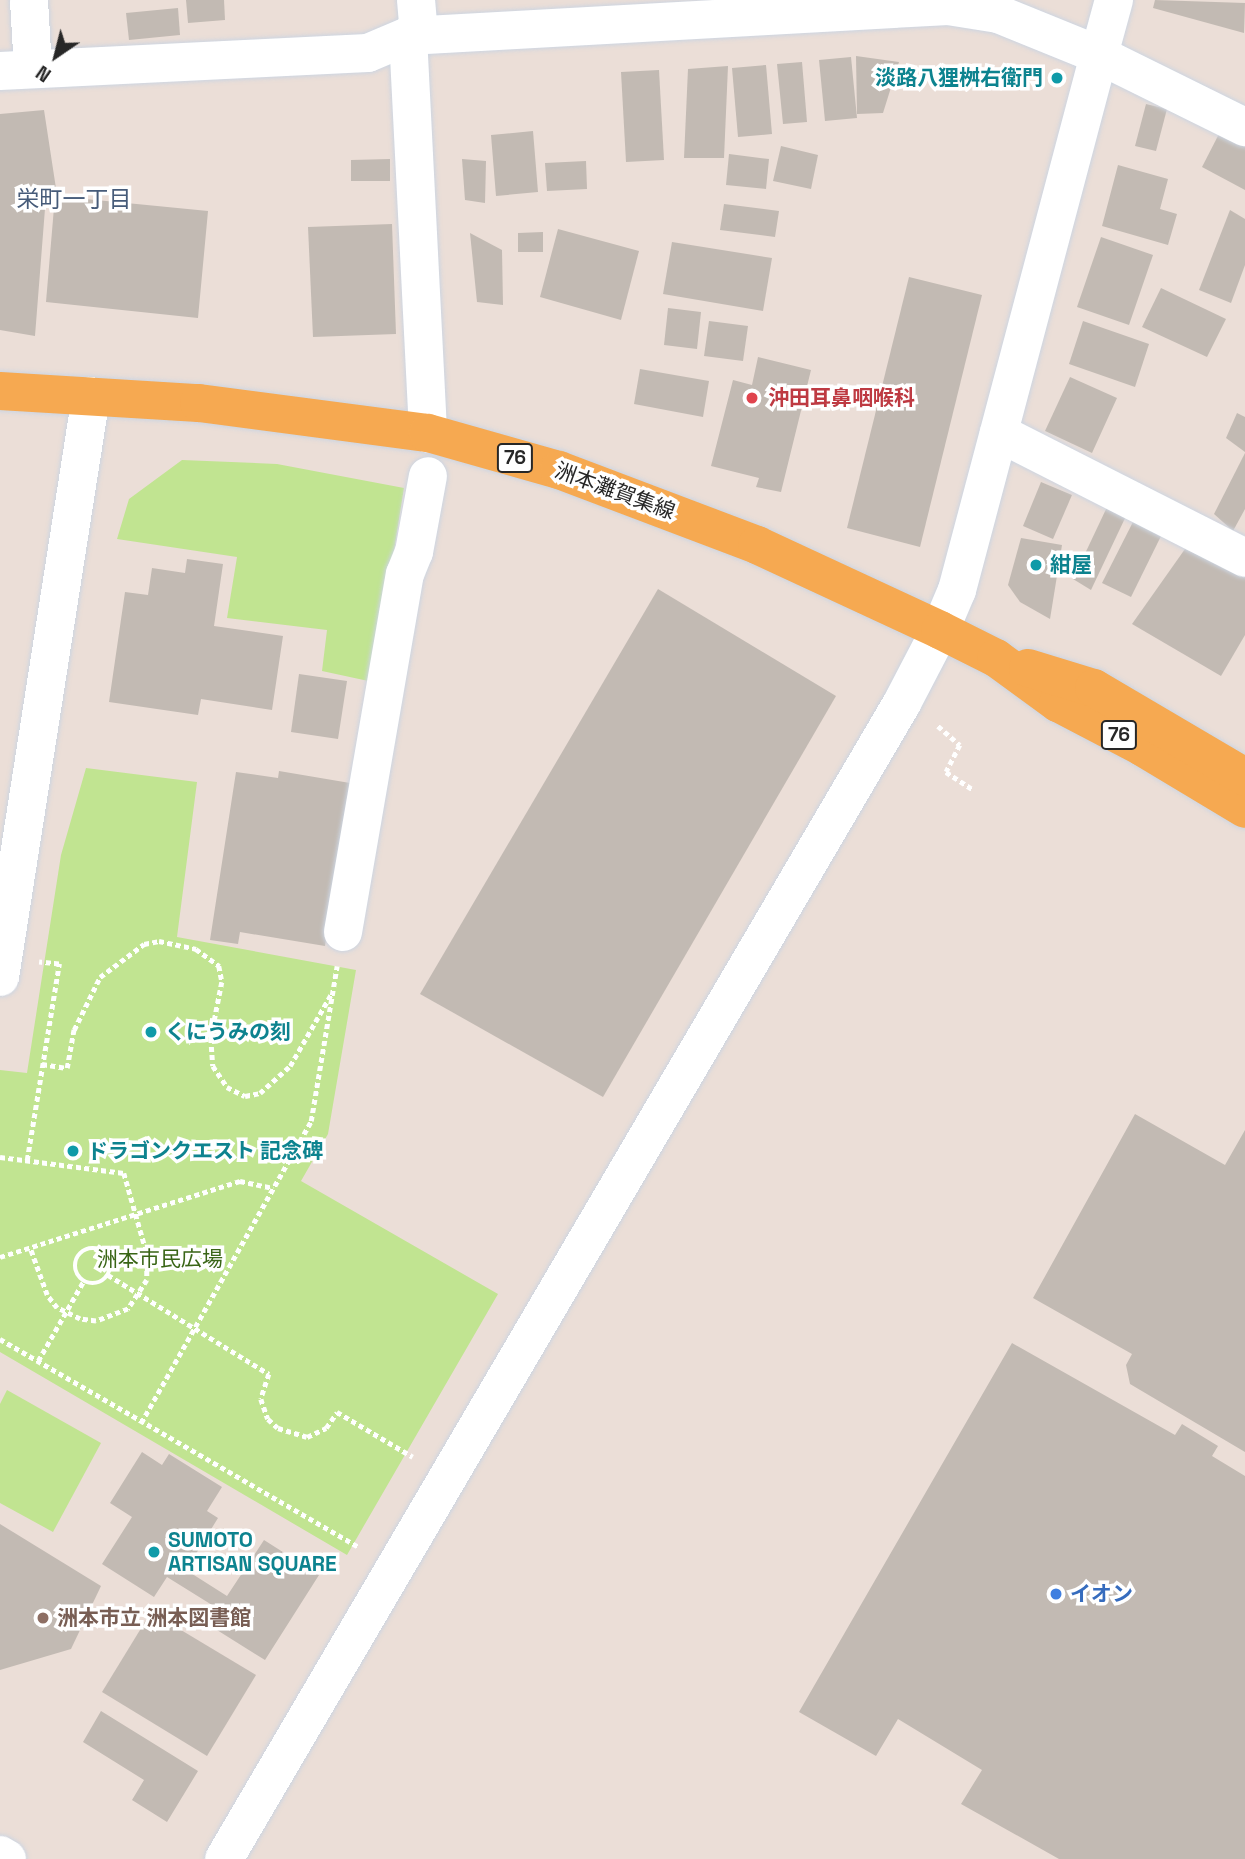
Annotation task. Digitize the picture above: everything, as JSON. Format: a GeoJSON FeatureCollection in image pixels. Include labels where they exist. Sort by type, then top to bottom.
{"type":"FeatureCollection","features":[{"type":"Feature","properties":{"kind":"main road","name":"洲本灘賀集線"},"geometry":{"type":"LineString","coordinates":[[0,391],[199,403],[428,433],[634,497],[757,545],[996,658],[1058,703],[1142,747],[1245,809]]}},
{"type":"Feature","properties":{"kind":"main road","name":"洲本灘賀集線"},"geometry":{"type":"LineString","coordinates":[[996,658],[1094,688],[1245,777]]}},
{"type":"Feature","properties":{"kind":"street"},"geometry":{"type":"LineString","coordinates":[[29,0],[17,70],[368,54],[414,24],[948,6],[998,14],[1099,55],[1245,127]]}},
{"type":"Feature","properties":{"kind":"street"},"geometry":{"type":"LineString","coordinates":[[224,1859],[895,715],[940,630],[957,590],[1114,0]]}},
{"type":"Feature","properties":{"kind":"street"},"geometry":{"type":"LineString","coordinates":[[414,24],[428,433]]}},
{"type":"Feature","properties":{"kind":"street"},"geometry":{"type":"LineString","coordinates":[[0,977],[91,396]]}},
{"type":"Feature","properties":{"kind":"street"},"geometry":{"type":"LineString","coordinates":[[999,433],[1245,558]]}},
{"type":"Feature","properties":{"kind":"street"},"geometry":{"type":"LineString","coordinates":[[342,932],[405,575],[414,552],[428,476]]}},
{"type":"Feature","properties":{"kind":"street"},"geometry":{"type":"LineString","coordinates":[[0,1855],[7,1859]]}},
{"type":"Feature","properties":{"kind":"path"},"geometry":{"type":"LineString","coordinates":[[938,726],[960,745],[946,772],[972,789]]}},
{"type":"Feature","properties":{"kind":"path"},"geometry":{"type":"LineString","coordinates":[[43,1064],[67,1068],[74,1030],[100,977],[144,944],[180,944],[196,949],[219,965],[222,982],[211,1038],[213,1066],[227,1087],[244,1096],[260,1093],[290,1066],[333,991],[311,1121],[141,1423]]}},
{"type":"Feature","properties":{"kind":"path"},"geometry":{"type":"LineString","coordinates":[[27,1160],[59,964],[34,961]]}},
{"type":"Feature","properties":{"kind":"path"},"geometry":{"type":"LineString","coordinates":[[0,1157],[124,1173],[148,1263],[140,1294],[128,1310],[112,1318],[96,1321],[65,1313],[47,1295],[30,1248]]}},
{"type":"Feature","properties":{"kind":"path"},"geometry":{"type":"LineString","coordinates":[[0,1257],[240,1181],[273,1188]]}},
{"type":"Feature","properties":{"kind":"path"},"geometry":{"type":"LineString","coordinates":[[98,1249],[107,1255],[108,1275],[96,1284],[83,1282],[75,1272],[75,1261],[87,1250],[98,1249]]}},
{"type":"Feature","properties":{"kind":"path"},"geometry":{"type":"LineString","coordinates":[[108,1275],[269,1374],[261,1399],[268,1419],[278,1428],[307,1437],[326,1428],[337,1412],[413,1457]]}},
{"type":"Feature","properties":{"kind":"path"},"geometry":{"type":"LineString","coordinates":[[38,1362],[83,1282]]}},
{"type":"Feature","properties":{"kind":"path"},"geometry":{"type":"LineString","coordinates":[[0,1339],[360,1548]]}},
{"type":"Feature","properties":{"kind":"green space"},"geometry":{"type":"Polygon","coordinates":[[[182,460],[277,464],[404,488],[373,682],[322,671],[327,630],[227,618],[237,557],[117,539],[129,499],[182,460]]]}},
{"type":"Feature","properties":{"kind":"green space","name":"洲本市民広場"},"geometry":{"type":"Polygon","coordinates":[[[86,768],[197,782],[177,937],[356,970],[328,1134],[301,1181],[498,1294],[347,1555],[0,1352],[0,1070],[27,1073],[61,855],[86,768]]]}},
{"type":"Feature","properties":{"kind":"green space"},"geometry":{"type":"Polygon","coordinates":[[[7,1390],[101,1443],[53,1532],[0,1503],[0,1404],[7,1390]]]}},
{"type":"Feature","properties":{"kind":"building"},"geometry":{"type":"Polygon","coordinates":[[[186,0],[224,0],[225,20],[188,23],[186,0]]]}},
{"type":"Feature","properties":{"kind":"building"},"geometry":{"type":"Polygon","coordinates":[[[1155,0],[1245,3],[1244,33],[1153,8],[1155,0]]]}},
{"type":"Feature","properties":{"kind":"building"},"geometry":{"type":"Polygon","coordinates":[[[178,8],[180,35],[129,40],[126,13],[178,8]]]}},
{"type":"Feature","properties":{"kind":"building"},"geometry":{"type":"Polygon","coordinates":[[[856,56],[899,62],[883,113],[857,114],[856,56]]]}},
{"type":"Feature","properties":{"kind":"building"},"geometry":{"type":"Polygon","coordinates":[[[851,57],[857,118],[825,121],[819,60],[851,57]]]}},
{"type":"Feature","properties":{"kind":"building"},"geometry":{"type":"Polygon","coordinates":[[[802,62],[807,122],[783,124],[777,64],[802,62]]]}},
{"type":"Feature","properties":{"kind":"building"},"geometry":{"type":"Polygon","coordinates":[[[766,65],[772,134],[738,137],[732,68],[766,65]]]}},
{"type":"Feature","properties":{"kind":"building"},"geometry":{"type":"Polygon","coordinates":[[[728,66],[724,158],[684,158],[688,69],[728,66]]]}},
{"type":"Feature","properties":{"kind":"building"},"geometry":{"type":"Polygon","coordinates":[[[659,70],[664,160],[626,162],[621,72],[659,70]]]}},
{"type":"Feature","properties":{"kind":"building"},"geometry":{"type":"Polygon","coordinates":[[[1146,104],[1167,109],[1156,151],[1135,146],[1146,104]]]}},
{"type":"Feature","properties":{"kind":"building"},"geometry":{"type":"Polygon","coordinates":[[[44,110],[57,195],[46,196],[35,336],[0,330],[0,114],[44,110]]]}},
{"type":"Feature","properties":{"kind":"building"},"geometry":{"type":"Polygon","coordinates":[[[1221,130],[1245,142],[1245,190],[1202,167],[1221,130]]]}},
{"type":"Feature","properties":{"kind":"building"},"geometry":{"type":"Polygon","coordinates":[[[533,131],[538,192],[496,196],[491,135],[533,131]]]}},
{"type":"Feature","properties":{"kind":"building"},"geometry":{"type":"Polygon","coordinates":[[[781,146],[818,155],[811,189],[773,181],[781,146]]]}},
{"type":"Feature","properties":{"kind":"building"},"geometry":{"type":"Polygon","coordinates":[[[729,154],[769,159],[766,189],[726,185],[729,154]]]}},
{"type":"Feature","properties":{"kind":"building"},"geometry":{"type":"Polygon","coordinates":[[[390,159],[390,181],[351,181],[351,160],[390,159]]]}},
{"type":"Feature","properties":{"kind":"building"},"geometry":{"type":"Polygon","coordinates":[[[462,159],[486,161],[485,203],[465,200],[462,159]]]}},
{"type":"Feature","properties":{"kind":"building"},"geometry":{"type":"Polygon","coordinates":[[[586,161],[587,189],[547,191],[545,163],[586,161]]]}},
{"type":"Feature","properties":{"kind":"building"},"geometry":{"type":"Polygon","coordinates":[[[1118,165],[1168,179],[1160,209],[1177,214],[1168,245],[1102,226],[1118,165]]]}},
{"type":"Feature","properties":{"kind":"building"},"geometry":{"type":"Polygon","coordinates":[[[55,196],[208,211],[198,318],[46,302],[55,196]]]}},
{"type":"Feature","properties":{"kind":"building"},"geometry":{"type":"Polygon","coordinates":[[[724,204],[779,211],[775,237],[720,230],[724,204]]]}},
{"type":"Feature","properties":{"kind":"building"},"geometry":{"type":"Polygon","coordinates":[[[1230,210],[1245,219],[1245,265],[1231,303],[1199,290],[1230,210]]]}},
{"type":"Feature","properties":{"kind":"building"},"geometry":{"type":"Polygon","coordinates":[[[392,224],[396,334],[313,337],[308,227],[392,224]]]}},
{"type":"Feature","properties":{"kind":"building"},"geometry":{"type":"Polygon","coordinates":[[[558,229],[639,251],[621,320],[540,297],[558,229]]]}},
{"type":"Feature","properties":{"kind":"building"},"geometry":{"type":"Polygon","coordinates":[[[543,232],[543,252],[518,252],[518,233],[543,232]]]}},
{"type":"Feature","properties":{"kind":"building"},"geometry":{"type":"Polygon","coordinates":[[[470,233],[502,250],[503,305],[477,302],[470,233]]]}},
{"type":"Feature","properties":{"kind":"building"},"geometry":{"type":"Polygon","coordinates":[[[1101,237],[1153,255],[1129,325],[1077,307],[1101,237]]]}},
{"type":"Feature","properties":{"kind":"building"},"geometry":{"type":"Polygon","coordinates":[[[672,242],[772,258],[763,311],[663,294],[672,242]]]}},
{"type":"Feature","properties":{"kind":"building"},"geometry":{"type":"Polygon","coordinates":[[[909,277],[982,295],[920,547],[847,528],[909,277]]]}},
{"type":"Feature","properties":{"kind":"building"},"geometry":{"type":"Polygon","coordinates":[[[1161,288],[1226,319],[1207,357],[1142,327],[1161,288]]]}},
{"type":"Feature","properties":{"kind":"building"},"geometry":{"type":"Polygon","coordinates":[[[668,308],[701,312],[697,349],[664,345],[668,308]]]}},
{"type":"Feature","properties":{"kind":"building"},"geometry":{"type":"Polygon","coordinates":[[[709,321],[748,326],[743,361],[704,356],[709,321]]]}},
{"type":"Feature","properties":{"kind":"building"},"geometry":{"type":"Polygon","coordinates":[[[1083,321],[1149,344],[1135,387],[1069,364],[1083,321]]]}},
{"type":"Feature","properties":{"kind":"building"},"geometry":{"type":"Polygon","coordinates":[[[758,357],[811,370],[781,492],[756,487],[759,478],[711,466],[733,380],[752,385],[758,357]]]}},
{"type":"Feature","properties":{"kind":"building"},"geometry":{"type":"Polygon","coordinates":[[[640,369],[709,381],[703,417],[634,404],[640,369]]]}},
{"type":"Feature","properties":{"kind":"building"},"geometry":{"type":"Polygon","coordinates":[[[1070,377],[1117,398],[1092,453],[1045,431],[1070,377]]]}},
{"type":"Feature","properties":{"kind":"building"},"geometry":{"type":"Polygon","coordinates":[[[1237,413],[1245,417],[1245,452],[1226,438],[1237,413]]]}},
{"type":"Feature","properties":{"kind":"building"},"geometry":{"type":"Polygon","coordinates":[[[1245,453],[1245,509],[1233,531],[1214,514],[1245,453]]]}},
{"type":"Feature","properties":{"kind":"building"},"geometry":{"type":"Polygon","coordinates":[[[1041,482],[1072,495],[1053,539],[1023,526],[1041,482]]]}},
{"type":"Feature","properties":{"kind":"building"},"geometry":{"type":"Polygon","coordinates":[[[1108,505],[1127,514],[1091,590],[1073,579],[1108,505]]]}},
{"type":"Feature","properties":{"kind":"building"},"geometry":{"type":"Polygon","coordinates":[[[1135,518],[1163,532],[1131,597],[1102,583],[1135,518]]]}},
{"type":"Feature","properties":{"kind":"building","name":"紺屋"},"geometry":{"type":"Polygon","coordinates":[[[1021,538],[1062,545],[1050,619],[1020,602],[1008,585],[1021,538]]]}},
{"type":"Feature","properties":{"kind":"building"},"geometry":{"type":"Polygon","coordinates":[[[1185,549],[1245,576],[1245,635],[1221,676],[1132,624],[1185,549]]]}},
{"type":"Feature","properties":{"kind":"building"},"geometry":{"type":"Polygon","coordinates":[[[187,559],[223,564],[214,626],[283,636],[272,710],[201,699],[198,715],[109,702],[125,592],[148,595],[152,568],[185,573],[187,559]]]}},
{"type":"Feature","properties":{"kind":"building"},"geometry":{"type":"Polygon","coordinates":[[[658,589],[836,696],[603,1097],[420,994],[658,589]]]}},
{"type":"Feature","properties":{"kind":"building"},"geometry":{"type":"Polygon","coordinates":[[[299,674],[347,681],[338,739],[291,732],[299,674]]]}},
{"type":"Feature","properties":{"kind":"building"},"geometry":{"type":"Polygon","coordinates":[[[279,771],[350,783],[325,946],[240,932],[238,944],[210,940],[236,772],[278,778],[279,771]]]}},
{"type":"Feature","properties":{"kind":"building"},"geometry":{"type":"Polygon","coordinates":[[[1135,1114],[1225,1165],[1245,1130],[1245,1452],[1130,1384],[1126,1365],[1132,1354],[1033,1298],[1135,1114]]]}},
{"type":"Feature","properties":{"kind":"building","name":"イオン"},"geometry":{"type":"Polygon","coordinates":[[[1012,1343],[1175,1435],[1182,1424],[1218,1446],[1212,1456],[1245,1476],[1245,1859],[1059,1859],[961,1804],[982,1770],[898,1719],[876,1756],[799,1712],[1012,1343]]]}},
{"type":"Feature","properties":{"kind":"building","name":"SUMOTO ARTISAN SQUARE"},"geometry":{"type":"Polygon","coordinates":[[[142,1452],[162,1465],[169,1454],[222,1487],[207,1511],[218,1518],[186,1570],[227,1596],[264,1540],[319,1575],[265,1660],[209,1625],[212,1605],[167,1577],[154,1597],[102,1564],[132,1517],[110,1503],[142,1452]]]}},
{"type":"Feature","properties":{"kind":"building","name":"洲本市立 洲本図書館"},"geometry":{"type":"Polygon","coordinates":[[[0,1524],[101,1586],[71,1649],[0,1670],[0,1524]]]}},
{"type":"Feature","properties":{"kind":"building"},"geometry":{"type":"Polygon","coordinates":[[[151,1612],[256,1675],[207,1756],[102,1692],[151,1612]]]}},
{"type":"Feature","properties":{"kind":"building"},"geometry":{"type":"Polygon","coordinates":[[[101,1711],[198,1771],[167,1822],[132,1800],[144,1780],[83,1742],[101,1711]]]}},
{"type":"Feature","properties":{"kind":"place","name":"淡路八狸桝右衛門"},"geometry":{"type":"Point","coordinates":[1057,78]}},
{"type":"Feature","properties":{"kind":"place","name":"沖田耳鼻咽喉科"},"geometry":{"type":"Point","coordinates":[752,398]}},
{"type":"Feature","properties":{"kind":"place","name":"紺屋"},"geometry":{"type":"Point","coordinates":[1036,565]}},
{"type":"Feature","properties":{"kind":"place","name":"くにうみの刻"},"geometry":{"type":"Point","coordinates":[151,1032]}},
{"type":"Feature","properties":{"kind":"place","name":"ドラゴンクエスト 記念碑"},"geometry":{"type":"Point","coordinates":[73,1151]}},
{"type":"Feature","properties":{"kind":"place","name":"SUMOTO ARTISAN SQUARE"},"geometry":{"type":"Point","coordinates":[154,1552]}},
{"type":"Feature","properties":{"kind":"place","name":"イオン"},"geometry":{"type":"Point","coordinates":[1056,1594]}},
{"type":"Feature","properties":{"kind":"place","name":"洲本市立 洲本図書館"},"geometry":{"type":"Point","coordinates":[43,1618]}},
{"type":"Feature","properties":{"kind":"district","name":"栄町一丁目"},"geometry":{"type":"Point","coordinates":[74,199]}}]}
